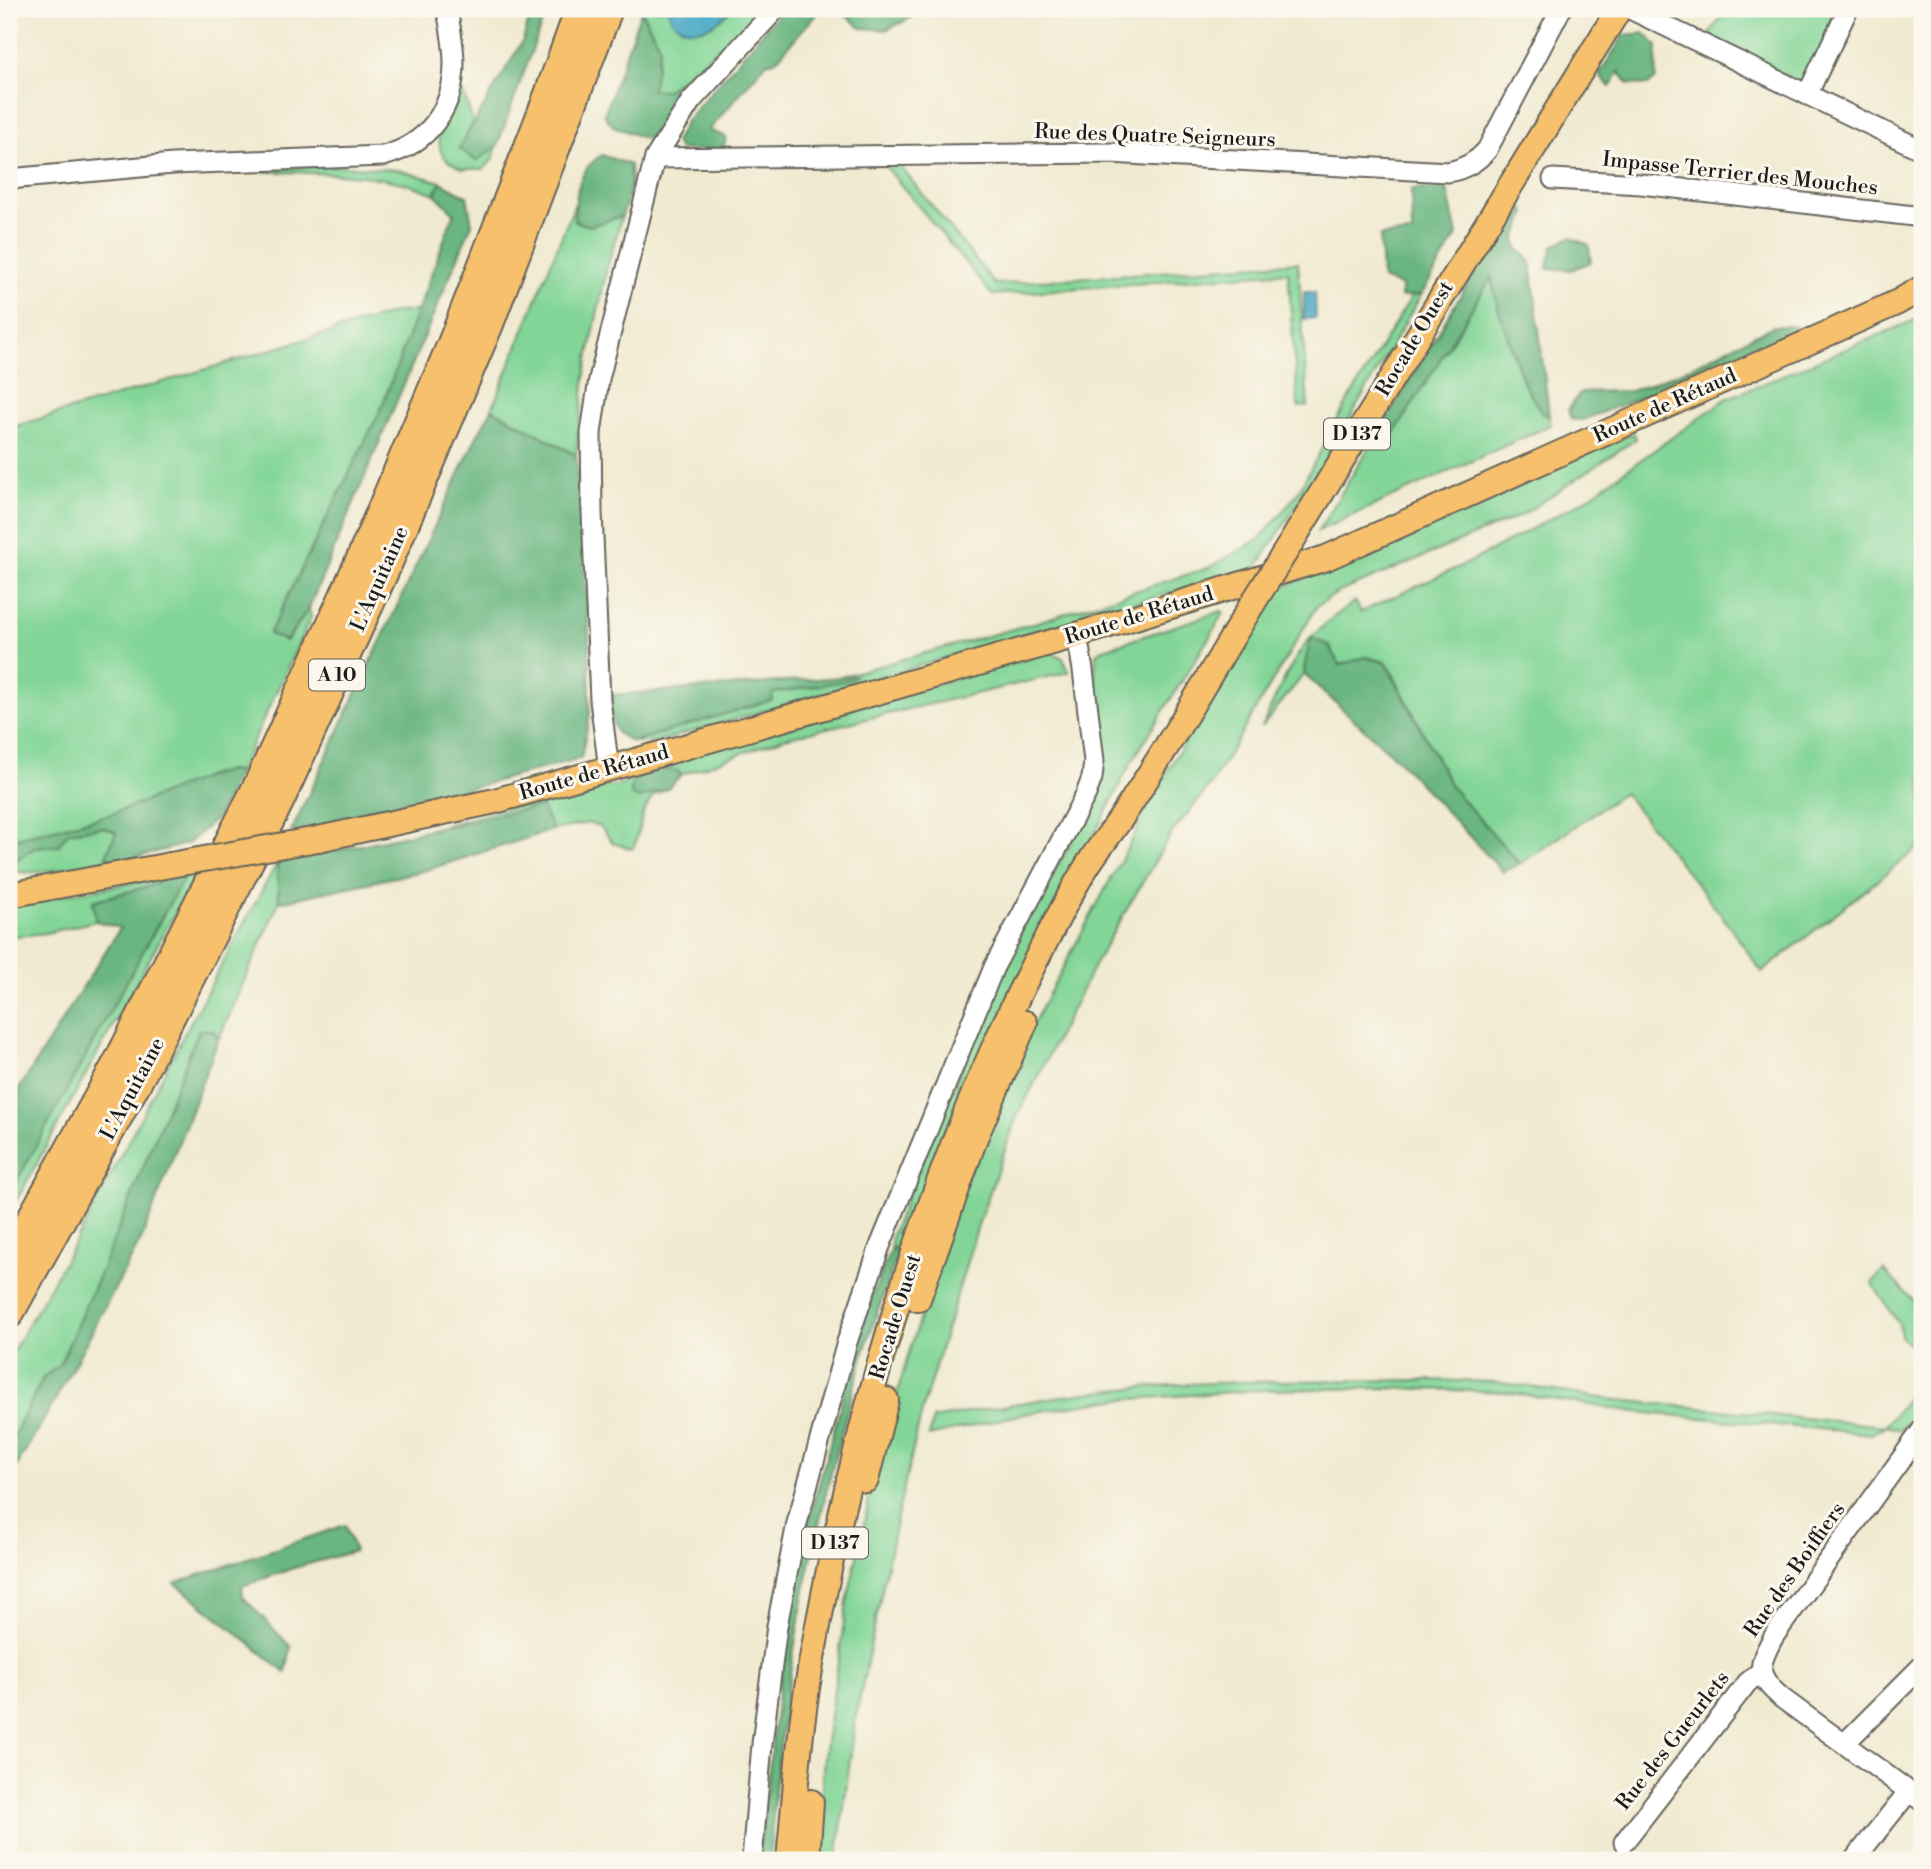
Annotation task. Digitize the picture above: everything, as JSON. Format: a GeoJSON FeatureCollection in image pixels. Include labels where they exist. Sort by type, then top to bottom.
{"type":"FeatureCollection","features":[{"type":"Feature","properties":{"kind":"highway","name":"L'Aquitaine"},"geometry":{"type":"LineString","coordinates":[[9,1259],[119,1060],[258,785],[362,556],[453,341],[541,117],[580,9]]}},
{"type":"Feature","properties":{"kind":"highway","name":"L'Aquitaine"},"geometry":{"type":"LineString","coordinates":[[9,1314],[142,1073],[280,800],[387,565],[489,324],[608,9]]}},
{"type":"Feature","properties":{"kind":"main road","name":"Rocade Ouest"},"geometry":{"type":"LineString","coordinates":[[789,1860],[806,1700],[821,1609],[859,1435],[887,1340],[960,1129],[1003,1032],[1039,955],[1092,859],[1124,814],[1613,18]]}},
{"type":"Feature","properties":{"kind":"main road","name":"Route de Rétaud"},"geometry":{"type":"LineString","coordinates":[[9,895],[318,839],[495,801],[1077,635],[1326,558],[1898,302],[1922,288]]}},
{"type":"Feature","properties":{"kind":"main road","name":"Rocade Ouest"},"geometry":{"type":"LineString","coordinates":[[807,1860],[813,1775],[828,1658],[846,1568],[892,1379],[975,1139],[1049,970],[1103,863],[1124,814]]}},
{"type":"Feature","properties":{"kind":"street"},"geometry":{"type":"LineString","coordinates":[[9,179],[173,164],[383,156],[401,152],[428,132],[447,99],[453,81],[454,63],[447,9]]}},
{"type":"Feature","properties":{"kind":"street"},"geometry":{"type":"LineString","coordinates":[[609,769],[600,700],[592,512],[591,433],[599,379],[655,158],[691,101],[776,9]]}},
{"type":"Feature","properties":{"kind":"street","name":"Rue des Quatre Seigneurs"},"geometry":{"type":"LineString","coordinates":[[655,158],[1110,153],[1448,172],[1460,170],[1475,162],[1487,150],[1561,9]]}},
{"type":"Feature","properties":{"kind":"street"},"geometry":{"type":"LineString","coordinates":[[1630,9],[1922,150]]}},
{"type":"Feature","properties":{"kind":"street"},"geometry":{"type":"LineString","coordinates":[[1807,95],[1848,9]]}},
{"type":"Feature","properties":{"kind":"street","name":"Impasse Terrier des Mouches"},"geometry":{"type":"LineString","coordinates":[[1553,179],[1641,184],[1922,217]]}},
{"type":"Feature","properties":{"kind":"street"},"geometry":{"type":"LineString","coordinates":[[752,1860],[762,1744],[777,1626],[797,1523],[844,1352],[880,1246],[980,1001],[1000,955],[1092,778],[1094,761],[1077,635]]}},
{"type":"Feature","properties":{"kind":"street","name":"Rue des Boiffiers"},"geometry":{"type":"LineString","coordinates":[[1916,1796],[1768,1687],[1761,1671],[1761,1663],[1774,1636],[1922,1430]]}},
{"type":"Feature","properties":{"kind":"street"},"geometry":{"type":"LineString","coordinates":[[1844,1744],[1922,1666]]}},
{"type":"Feature","properties":{"kind":"street","name":"Rue des Gueurlets"},"geometry":{"type":"LineString","coordinates":[[1623,1842],[1747,1683],[1761,1671]]}},
{"type":"Feature","properties":{"kind":"street"},"geometry":{"type":"LineString","coordinates":[[1854,1860],[1916,1796]]}},
{"type":"Feature","properties":{"kind":"green space"},"geometry":{"type":"Polygon","coordinates":[[[532,9],[547,9],[497,146],[476,161],[459,148],[523,40],[532,9]]]}},
{"type":"Feature","properties":{"kind":"green space"},"geometry":{"type":"Polygon","coordinates":[[[641,9],[765,9],[729,49],[722,46],[667,91],[651,90],[660,47],[641,9]]]}},
{"type":"Feature","properties":{"kind":"green space"},"geometry":{"type":"Polygon","coordinates":[[[783,9],[821,9],[775,61],[766,63],[709,130],[726,137],[723,150],[680,150],[675,143],[685,122],[783,9]]]}},
{"type":"Feature","properties":{"kind":"green space"},"geometry":{"type":"Polygon","coordinates":[[[838,9],[910,9],[911,18],[886,30],[861,28],[838,9]]]}},
{"type":"Feature","properties":{"kind":"green space"},"geometry":{"type":"Polygon","coordinates":[[[1726,9],[1840,9],[1806,81],[1801,83],[1710,40],[1710,34],[1726,9]]]}},
{"type":"Feature","properties":{"kind":"green space"},"geometry":{"type":"Polygon","coordinates":[[[641,11],[660,47],[652,90],[667,90],[723,46],[729,49],[654,135],[645,139],[613,126],[604,115],[641,11]]]}},
{"type":"Feature","properties":{"kind":"green space"},"geometry":{"type":"Polygon","coordinates":[[[1644,33],[1657,46],[1656,79],[1649,85],[1629,84],[1619,72],[1610,87],[1599,75],[1624,35],[1644,33]]]}},
{"type":"Feature","properties":{"kind":"green space"},"geometry":{"type":"Polygon","coordinates":[[[463,92],[473,122],[460,148],[476,160],[497,146],[493,159],[484,169],[462,169],[448,161],[441,152],[438,136],[463,92]]]}},
{"type":"Feature","properties":{"kind":"green space"},"geometry":{"type":"Polygon","coordinates":[[[602,155],[630,165],[631,188],[622,216],[590,226],[574,221],[577,192],[587,168],[602,155]]]}},
{"type":"Feature","properties":{"kind":"green space"},"geometry":{"type":"Polygon","coordinates":[[[896,161],[995,284],[1298,262],[1308,406],[1298,407],[1288,272],[992,295],[882,162],[896,161]]]}},
{"type":"Feature","properties":{"kind":"green space"},"geometry":{"type":"Polygon","coordinates":[[[330,165],[398,170],[441,182],[435,194],[390,180],[366,177],[247,171],[330,165]]]}},
{"type":"Feature","properties":{"kind":"green space"},"geometry":{"type":"Polygon","coordinates":[[[441,182],[467,196],[472,224],[309,608],[286,641],[269,634],[381,409],[454,213],[435,194],[441,182]]]}},
{"type":"Feature","properties":{"kind":"green space"},"geometry":{"type":"Polygon","coordinates":[[[1411,189],[1447,189],[1457,235],[1421,295],[1401,297],[1401,286],[1382,279],[1380,236],[1412,233],[1411,189]]]}},
{"type":"Feature","properties":{"kind":"green space"},"geometry":{"type":"Polygon","coordinates":[[[576,201],[574,221],[590,226],[622,216],[607,267],[586,369],[576,455],[492,409],[576,201]]]}},
{"type":"Feature","properties":{"kind":"green space"},"geometry":{"type":"Polygon","coordinates":[[[1519,202],[1526,213],[1515,241],[1518,249],[1531,262],[1549,416],[1543,414],[1525,386],[1499,311],[1491,278],[1388,443],[1381,428],[1519,202]]]}},
{"type":"Feature","properties":{"kind":"green space"},"geometry":{"type":"Polygon","coordinates":[[[1570,237],[1589,245],[1591,262],[1571,270],[1547,268],[1553,246],[1570,237]]]}},
{"type":"Feature","properties":{"kind":"green space"},"geometry":{"type":"Polygon","coordinates":[[[1491,278],[1505,331],[1518,365],[1533,398],[1542,414],[1549,416],[1551,425],[1318,531],[1381,428],[1389,442],[1491,278]]]}},
{"type":"Feature","properties":{"kind":"green space"},"geometry":{"type":"Polygon","coordinates":[[[1413,294],[1421,295],[1317,475],[1256,568],[656,742],[632,742],[771,700],[773,693],[851,680],[854,676],[835,678],[1031,624],[1208,568],[1261,538],[1297,494],[1345,406],[1413,294]]]}},
{"type":"Feature","properties":{"kind":"green space"},"geometry":{"type":"Polygon","coordinates":[[[418,311],[287,641],[309,608],[311,617],[239,772],[227,771],[207,776],[112,814],[9,840],[9,428],[397,312],[418,311]]]}},
{"type":"Feature","properties":{"kind":"green space"},"geometry":{"type":"Polygon","coordinates":[[[1922,317],[1922,845],[1762,972],[1722,916],[1624,793],[1520,864],[1452,788],[1387,662],[1366,657],[1340,665],[1329,645],[1305,663],[1304,674],[1262,727],[1283,682],[1309,640],[1355,601],[1361,612],[1474,560],[1583,501],[1726,399],[1922,317]]]}},
{"type":"Feature","properties":{"kind":"green space"},"geometry":{"type":"Polygon","coordinates":[[[1773,326],[1794,326],[1796,337],[1580,421],[1571,419],[1568,410],[1581,392],[1631,391],[1683,371],[1773,326]]]}},
{"type":"Feature","properties":{"kind":"green space"},"geometry":{"type":"Polygon","coordinates":[[[492,409],[576,455],[589,632],[590,714],[581,758],[339,824],[291,832],[476,438],[492,409]]]}},
{"type":"Feature","properties":{"kind":"green space"},"geometry":{"type":"Polygon","coordinates":[[[1634,433],[1636,439],[1522,515],[1337,593],[1317,606],[1212,783],[1171,834],[1097,960],[1016,1119],[979,1222],[923,1407],[897,1517],[855,1721],[837,1860],[817,1860],[824,1756],[847,1602],[876,1468],[907,1359],[956,1203],[1028,1033],[1137,830],[1139,817],[1278,589],[1634,433]]]}},
{"type":"Feature","properties":{"kind":"green space"},"geometry":{"type":"Polygon","coordinates":[[[1222,611],[1224,613],[1131,763],[965,1089],[897,1256],[894,1248],[890,1251],[892,1233],[1018,935],[1094,802],[1103,776],[1096,654],[1101,650],[1222,611]]]}},
{"type":"Feature","properties":{"kind":"green space"},"geometry":{"type":"Polygon","coordinates":[[[1311,638],[1329,645],[1340,665],[1366,657],[1386,663],[1452,788],[1520,864],[1503,872],[1395,757],[1304,674],[1311,638]]]}},
{"type":"Feature","properties":{"kind":"green space"},"geometry":{"type":"Polygon","coordinates":[[[1051,652],[1063,658],[1069,672],[784,738],[681,775],[668,788],[652,797],[643,813],[632,849],[613,843],[601,827],[588,823],[553,830],[541,806],[403,836],[585,788],[621,785],[649,766],[1051,652]]]}},
{"type":"Feature","properties":{"kind":"green space"},"geometry":{"type":"Polygon","coordinates":[[[855,676],[851,680],[773,693],[772,700],[632,742],[617,733],[608,710],[612,695],[855,676]]]}},
{"type":"Feature","properties":{"kind":"green space"},"geometry":{"type":"Polygon","coordinates":[[[662,769],[678,771],[681,775],[668,788],[638,799],[631,795],[631,785],[641,776],[662,769]]]}},
{"type":"Feature","properties":{"kind":"green space"},"geometry":{"type":"Polygon","coordinates":[[[227,771],[239,772],[217,818],[189,843],[120,862],[108,860],[107,854],[116,832],[102,827],[69,832],[58,846],[36,847],[12,863],[9,862],[9,840],[114,813],[227,771]]]}},
{"type":"Feature","properties":{"kind":"green space"},"geometry":{"type":"Polygon","coordinates":[[[541,806],[553,830],[423,871],[279,902],[277,863],[541,806]]]}},
{"type":"Feature","properties":{"kind":"green space"},"geometry":{"type":"Polygon","coordinates":[[[102,827],[116,832],[107,854],[108,860],[43,872],[18,872],[9,869],[9,862],[36,847],[58,846],[69,832],[102,827]]]}},
{"type":"Feature","properties":{"kind":"green space"},"geometry":{"type":"Polygon","coordinates":[[[277,863],[279,902],[219,1038],[212,1030],[199,1030],[104,1264],[60,1364],[43,1378],[9,1445],[9,1358],[82,1230],[277,863]]]}},
{"type":"Feature","properties":{"kind":"green space"},"geometry":{"type":"Polygon","coordinates":[[[198,871],[9,1214],[9,1195],[173,897],[187,873],[198,871]]]}},
{"type":"Feature","properties":{"kind":"green space"},"geometry":{"type":"Polygon","coordinates":[[[187,873],[9,1195],[9,1105],[120,928],[96,921],[93,901],[157,884],[156,879],[187,873]]]}},
{"type":"Feature","properties":{"kind":"green space"},"geometry":{"type":"Polygon","coordinates":[[[156,879],[157,884],[93,901],[96,921],[46,933],[9,937],[9,904],[156,879]]]}},
{"type":"Feature","properties":{"kind":"green space"},"geometry":{"type":"Polygon","coordinates":[[[199,1030],[212,1030],[219,1038],[142,1238],[53,1404],[9,1479],[9,1445],[43,1378],[60,1364],[104,1264],[199,1030]]]}},
{"type":"Feature","properties":{"kind":"green space"},"geometry":{"type":"Polygon","coordinates":[[[894,1247],[897,1256],[863,1356],[829,1479],[815,1542],[791,1669],[770,1860],[758,1860],[779,1685],[800,1553],[867,1308],[894,1247]]]}},
{"type":"Feature","properties":{"kind":"green space"},"geometry":{"type":"Polygon","coordinates":[[[1884,1270],[1922,1310],[1922,1348],[1907,1343],[1901,1336],[1899,1324],[1872,1283],[1884,1270]]]}},
{"type":"Feature","properties":{"kind":"green space"},"geometry":{"type":"Polygon","coordinates":[[[1922,1380],[1922,1403],[1901,1430],[1885,1426],[1922,1380]]]}},
{"type":"Feature","properties":{"kind":"green space"},"geometry":{"type":"Polygon","coordinates":[[[1237,1382],[1498,1382],[1608,1399],[1885,1426],[1871,1434],[1636,1412],[1505,1392],[1392,1388],[1262,1390],[1103,1401],[1029,1413],[929,1436],[933,1419],[1098,1392],[1237,1382]]]}},
{"type":"Feature","properties":{"kind":"green space"},"geometry":{"type":"Polygon","coordinates":[[[345,1525],[355,1551],[242,1586],[243,1597],[291,1647],[286,1673],[175,1583],[345,1525]]]}},
{"type":"Feature","properties":{"kind":"water"},"geometry":{"type":"Polygon","coordinates":[[[668,9],[733,9],[709,27],[696,30],[676,24],[670,18],[668,9]]]}},
{"type":"Feature","properties":{"kind":"water"},"geometry":{"type":"Polygon","coordinates":[[[1304,292],[1315,292],[1316,318],[1304,319],[1304,292]]]}}]}
